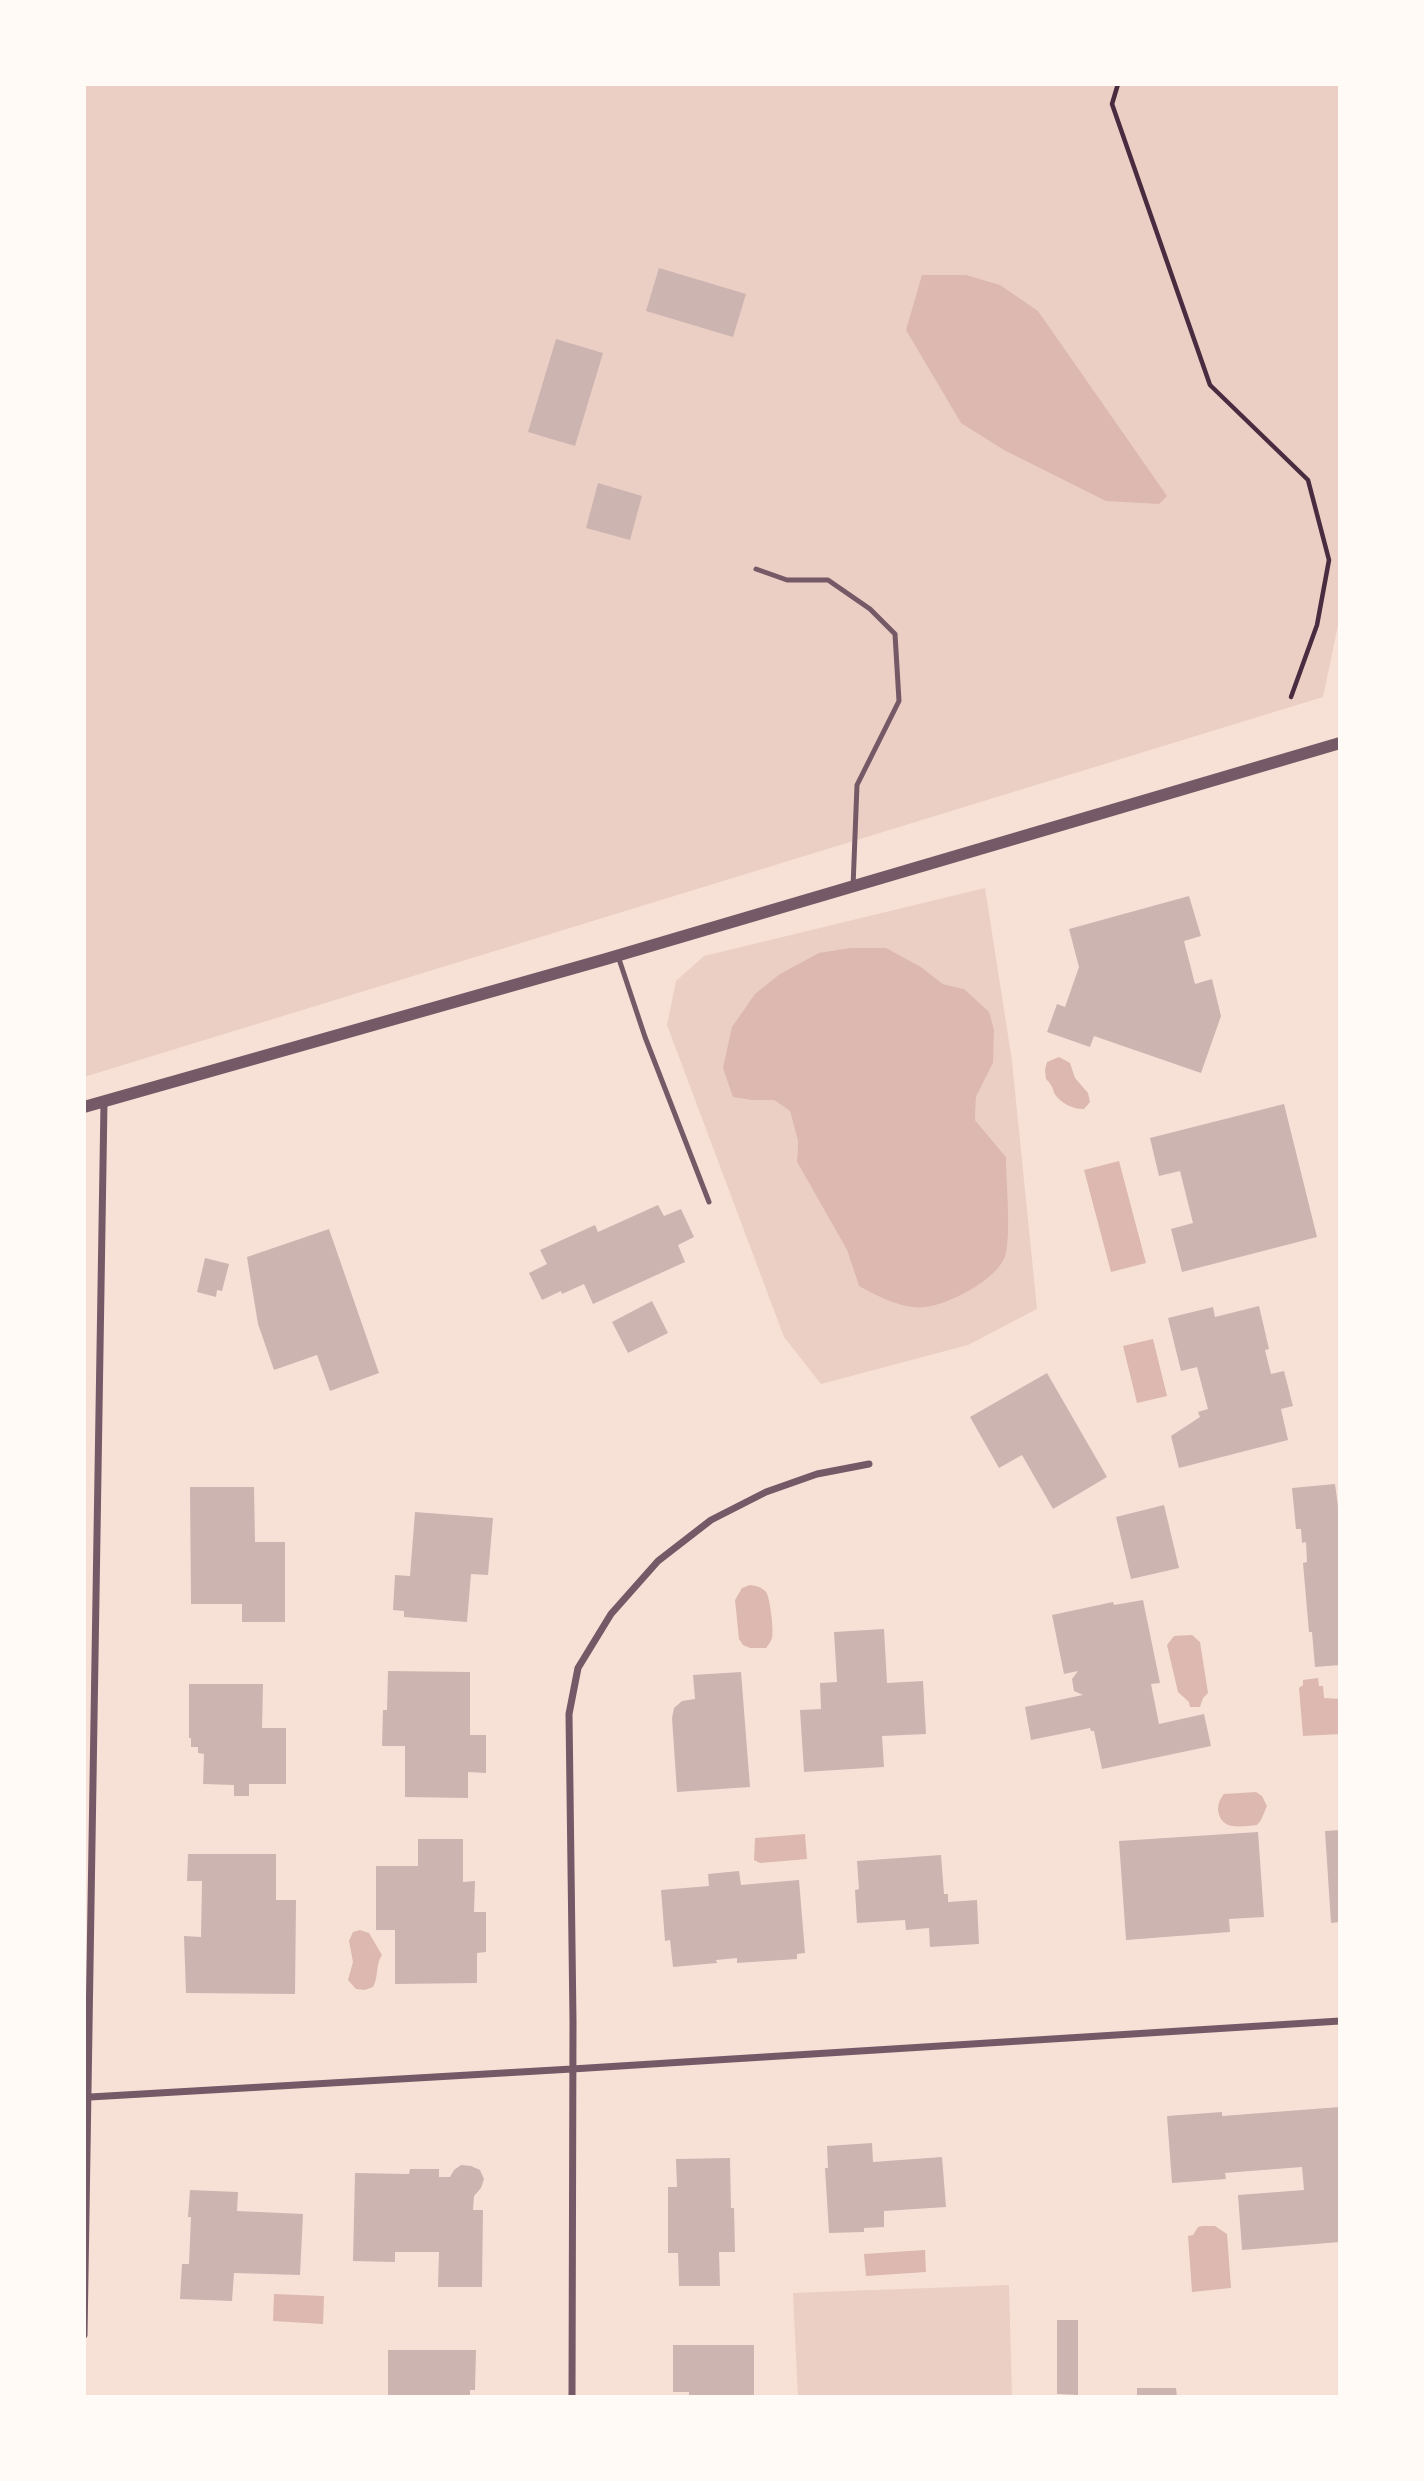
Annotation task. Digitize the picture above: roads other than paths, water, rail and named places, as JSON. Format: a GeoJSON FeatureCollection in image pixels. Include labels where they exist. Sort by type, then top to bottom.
{"type":"FeatureCollection","features":[{"type":"Feature","properties":{"kind":"street"},"geometry":{"type":"LineString","coordinates":[[84,1107],[618,956],[1340,743]]}},
{"type":"Feature","properties":{"kind":"street"},"geometry":{"type":"LineString","coordinates":[[84,2335],[90,2096],[104,1103]]}},
{"type":"Feature","properties":{"kind":"street"},"geometry":{"type":"LineString","coordinates":[[572,2397],[569,1714],[578,1668],[611,1614],[658,1561],[712,1520],[778,1488],[817,1474],[869,1464]]}},
{"type":"Feature","properties":{"kind":"street"},"geometry":{"type":"LineString","coordinates":[[90,2096],[572,2070],[1340,2021]]}},
{"type":"Feature","properties":{"kind":"lane"},"geometry":{"type":"LineString","coordinates":[[756,569],[787,580],[828,580],[870,609],[895,634],[899,701],[857,785],[853,887]]}},
{"type":"Feature","properties":{"kind":"lane"},"geometry":{"type":"LineString","coordinates":[[618,956],[645,1037],[709,1202]]}}]}
